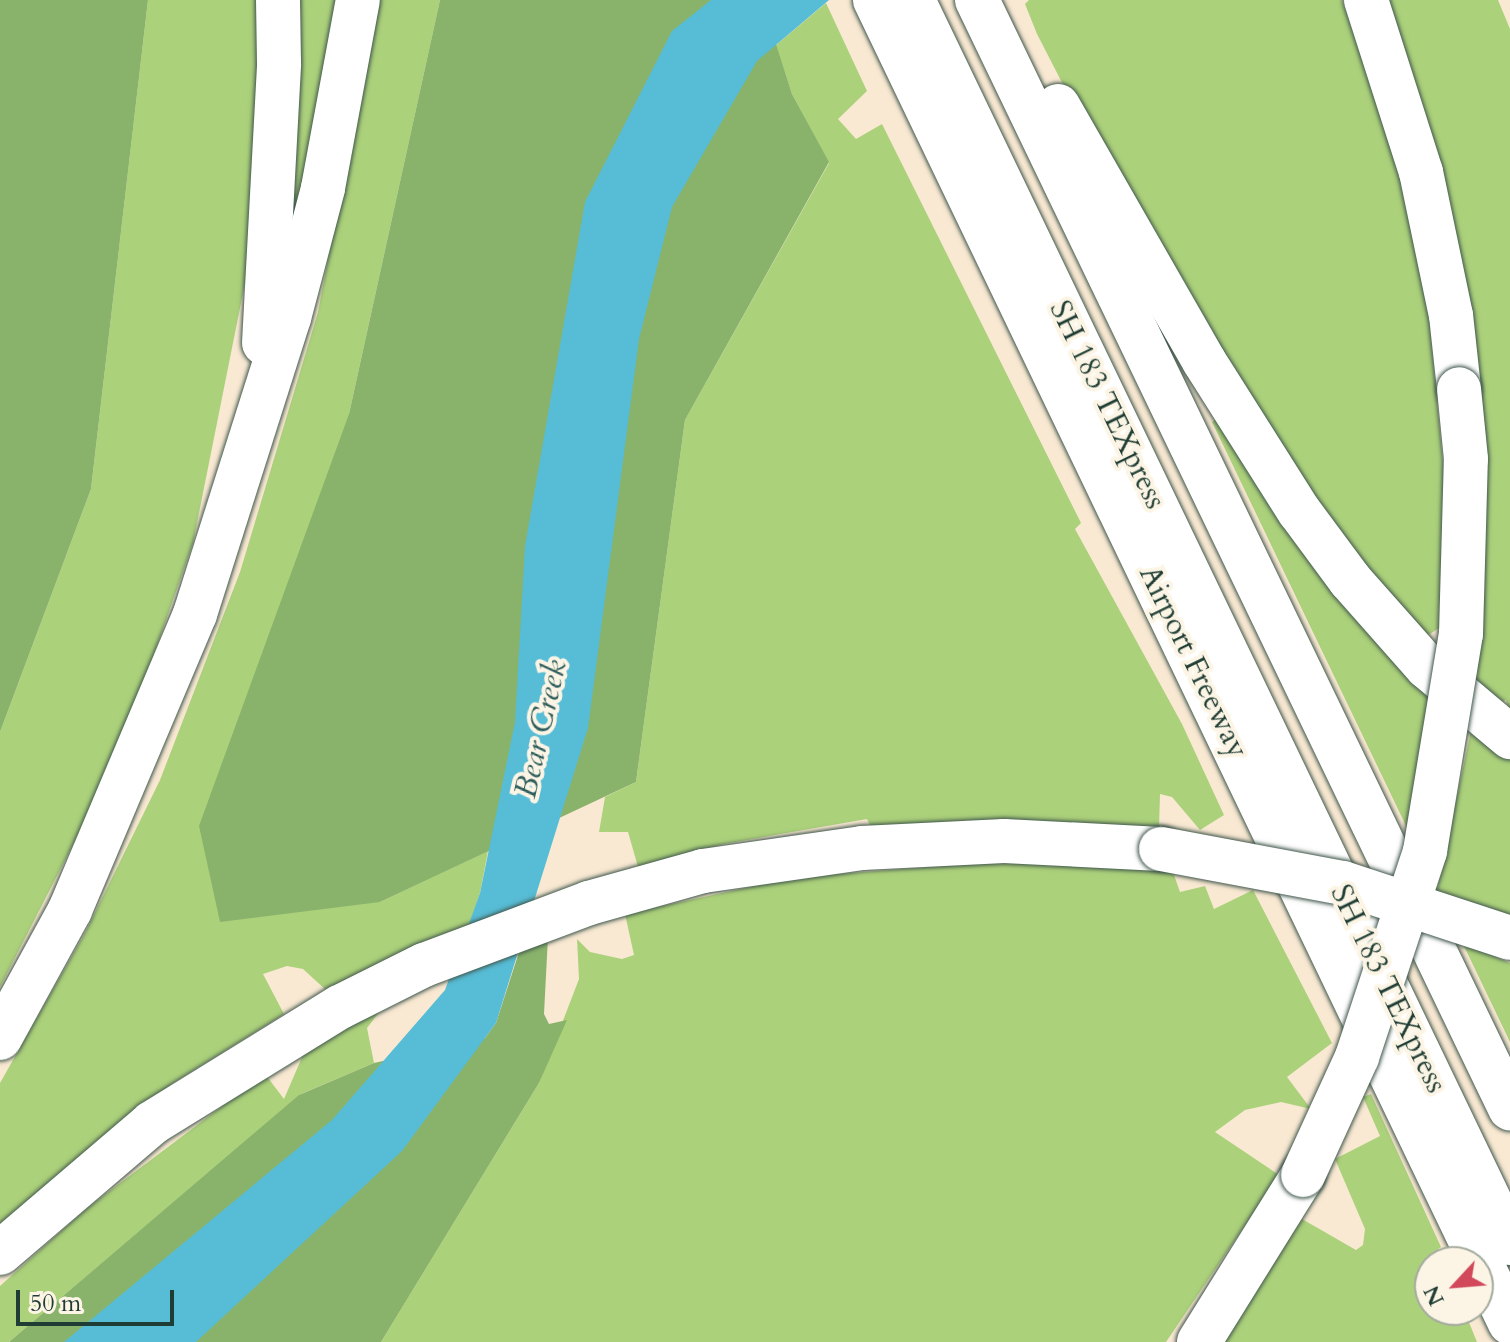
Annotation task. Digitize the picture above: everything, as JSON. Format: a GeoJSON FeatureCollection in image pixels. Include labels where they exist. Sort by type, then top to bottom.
{"type":"FeatureCollection","features":[{"type":"Feature","properties":{"kind":"highway"},"geometry":{"type":"LineString","coordinates":[[262,401],[279,63],[278,0]]}},
{"type":"Feature","properties":{"kind":"highway"},"geometry":{"type":"LineString","coordinates":[[0,1038],[70,910],[195,614],[262,401],[323,188],[358,0]]}},
{"type":"Feature","properties":{"kind":"highway","name":"Airport Freeway"},"geometry":{"type":"LineString","coordinates":[[875,0],[958,26],[1510,1108]]}},
{"type":"Feature","properties":{"kind":"highway","name":"SH 183 TEXpress"},"geometry":{"type":"LineString","coordinates":[[913,0],[958,26],[1510,1186]]}},
{"type":"Feature","properties":{"kind":"highway"},"geometry":{"type":"LineString","coordinates":[[1199,1342],[1235,1291],[1303,1175],[1361,1044],[1425,851],[1461,634],[1466,459],[1451,315],[1402,101],[1366,0]]}},
{"type":"Feature","properties":{"kind":"highway"},"geometry":{"type":"LineString","coordinates":[[958,26],[1204,361],[1299,511],[1392,629],[1507,735]]}},
{"type":"Feature","properties":{"kind":"highway","name":"Airport Freeway"},"geometry":{"type":"LineString","coordinates":[[958,26],[1508,1324]]}},
{"type":"Feature","properties":{"kind":"highway","name":"SH 183 TEXpress"},"geometry":{"type":"LineString","coordinates":[[958,26],[1510,1243]]}},
{"type":"Feature","properties":{"kind":"highway"},"geometry":{"type":"LineString","coordinates":[[0,1253],[152,1123],[272,1048],[424,965],[645,887],[703,871],[906,845],[1071,842],[1161,849],[1343,883],[1510,938]]}},
{"type":"Feature","properties":{"kind":"green space"},"geometry":{"type":"Polygon","coordinates":[[[0,0],[148,0],[91,489],[0,732],[0,0]]]}},
{"type":"Feature","properties":{"kind":"green space"},"geometry":{"type":"Polygon","coordinates":[[[148,0],[261,0],[250,258],[193,543],[147,674],[81,829],[0,987],[0,732],[91,489],[148,0]]]}},
{"type":"Feature","properties":{"kind":"green space"},"geometry":{"type":"Polygon","coordinates":[[[292,0],[336,0],[284,287],[292,0]]]}},
{"type":"Feature","properties":{"kind":"green space"},"geometry":{"type":"Polygon","coordinates":[[[377,0],[440,0],[349,414],[380,902],[488,851],[480,893],[469,925],[327,991],[303,969],[287,966],[263,974],[284,1014],[173,1083],[0,1227],[0,1083],[85,933],[160,780],[240,572],[318,312],[377,0]]]}},
{"type":"Feature","properties":{"kind":"green space"},"geometry":{"type":"Polygon","coordinates":[[[440,0],[762,0],[792,94],[829,162],[685,420],[636,782],[380,902],[220,922],[199,826],[349,414],[440,0]]]}},
{"type":"Feature","properties":{"kind":"green space"},"geometry":{"type":"Polygon","coordinates":[[[1029,0],[1342,0],[1401,174],[1428,305],[1444,475],[1439,628],[1422,639],[1352,562],[1091,139],[1037,34],[1025,4],[1029,0]]]}},
{"type":"Feature","properties":{"kind":"green space"},"geometry":{"type":"Polygon","coordinates":[[[1386,0],[1498,0],[1510,29],[1510,716],[1506,700],[1497,704],[1477,686],[1485,485],[1452,214],[1425,111],[1386,0]]]}},
{"type":"Feature","properties":{"kind":"green space"},"geometry":{"type":"Polygon","coordinates":[[[826,3],[867,91],[838,119],[856,139],[882,124],[1081,523],[1075,529],[1182,724],[1224,815],[1200,830],[1172,797],[1160,794],[1159,829],[870,825],[867,819],[724,844],[638,867],[628,832],[599,832],[605,797],[636,782],[685,420],[829,163],[792,94],[776,45],[826,3]]]}},
{"type":"Feature","properties":{"kind":"green space"},"geometry":{"type":"Polygon","coordinates":[[[1219,417],[1434,694],[1409,832],[1212,422],[1219,417]]]}},
{"type":"Feature","properties":{"kind":"green space"},"geometry":{"type":"Polygon","coordinates":[[[1472,726],[1510,756],[1510,919],[1437,891],[1472,726]]]}},
{"type":"Feature","properties":{"kind":"green space"},"geometry":{"type":"Polygon","coordinates":[[[1010,861],[1173,872],[1180,892],[1205,886],[1214,909],[1253,890],[1332,1043],[1287,1077],[1311,1109],[1281,1102],[1245,1110],[1215,1132],[1279,1175],[1166,1342],[381,1342],[539,1083],[579,979],[577,939],[590,952],[622,959],[634,955],[625,914],[797,877],[1010,861]]]}},
{"type":"Feature","properties":{"kind":"green space"},"geometry":{"type":"Polygon","coordinates":[[[548,937],[544,1014],[549,1024],[567,1020],[539,1083],[381,1342],[9,1342],[299,1095],[374,1063],[485,1038],[496,1023],[521,946],[548,937]]]}},
{"type":"Feature","properties":{"kind":"green space"},"geometry":{"type":"Polygon","coordinates":[[[1463,944],[1510,963],[1510,1042],[1463,944]]]}},
{"type":"Feature","properties":{"kind":"green space"},"geometry":{"type":"Polygon","coordinates":[[[380,1011],[367,1028],[374,1063],[301,1094],[9,1342],[0,1342],[0,1286],[87,1208],[265,1074],[284,1099],[306,1048],[380,1011]]]}},
{"type":"Feature","properties":{"kind":"green space"},"geometry":{"type":"Polygon","coordinates":[[[1371,1094],[1441,1246],[1414,1246],[1414,1326],[1470,1326],[1477,1342],[1225,1342],[1302,1219],[1356,1250],[1363,1245],[1365,1229],[1335,1159],[1380,1136],[1363,1097],[1371,1094]]]}},
{"type":"Feature","properties":{"kind":"water","name":"Bear Creek"},"geometry":{"type":"Polygon","coordinates":[[[711,0],[829,0],[757,61],[672,207],[639,339],[588,728],[496,1023],[402,1151],[196,1342],[64,1342],[332,1120],[445,990],[480,893],[515,722],[525,546],[585,202],[672,31],[711,0]]]}}]}
